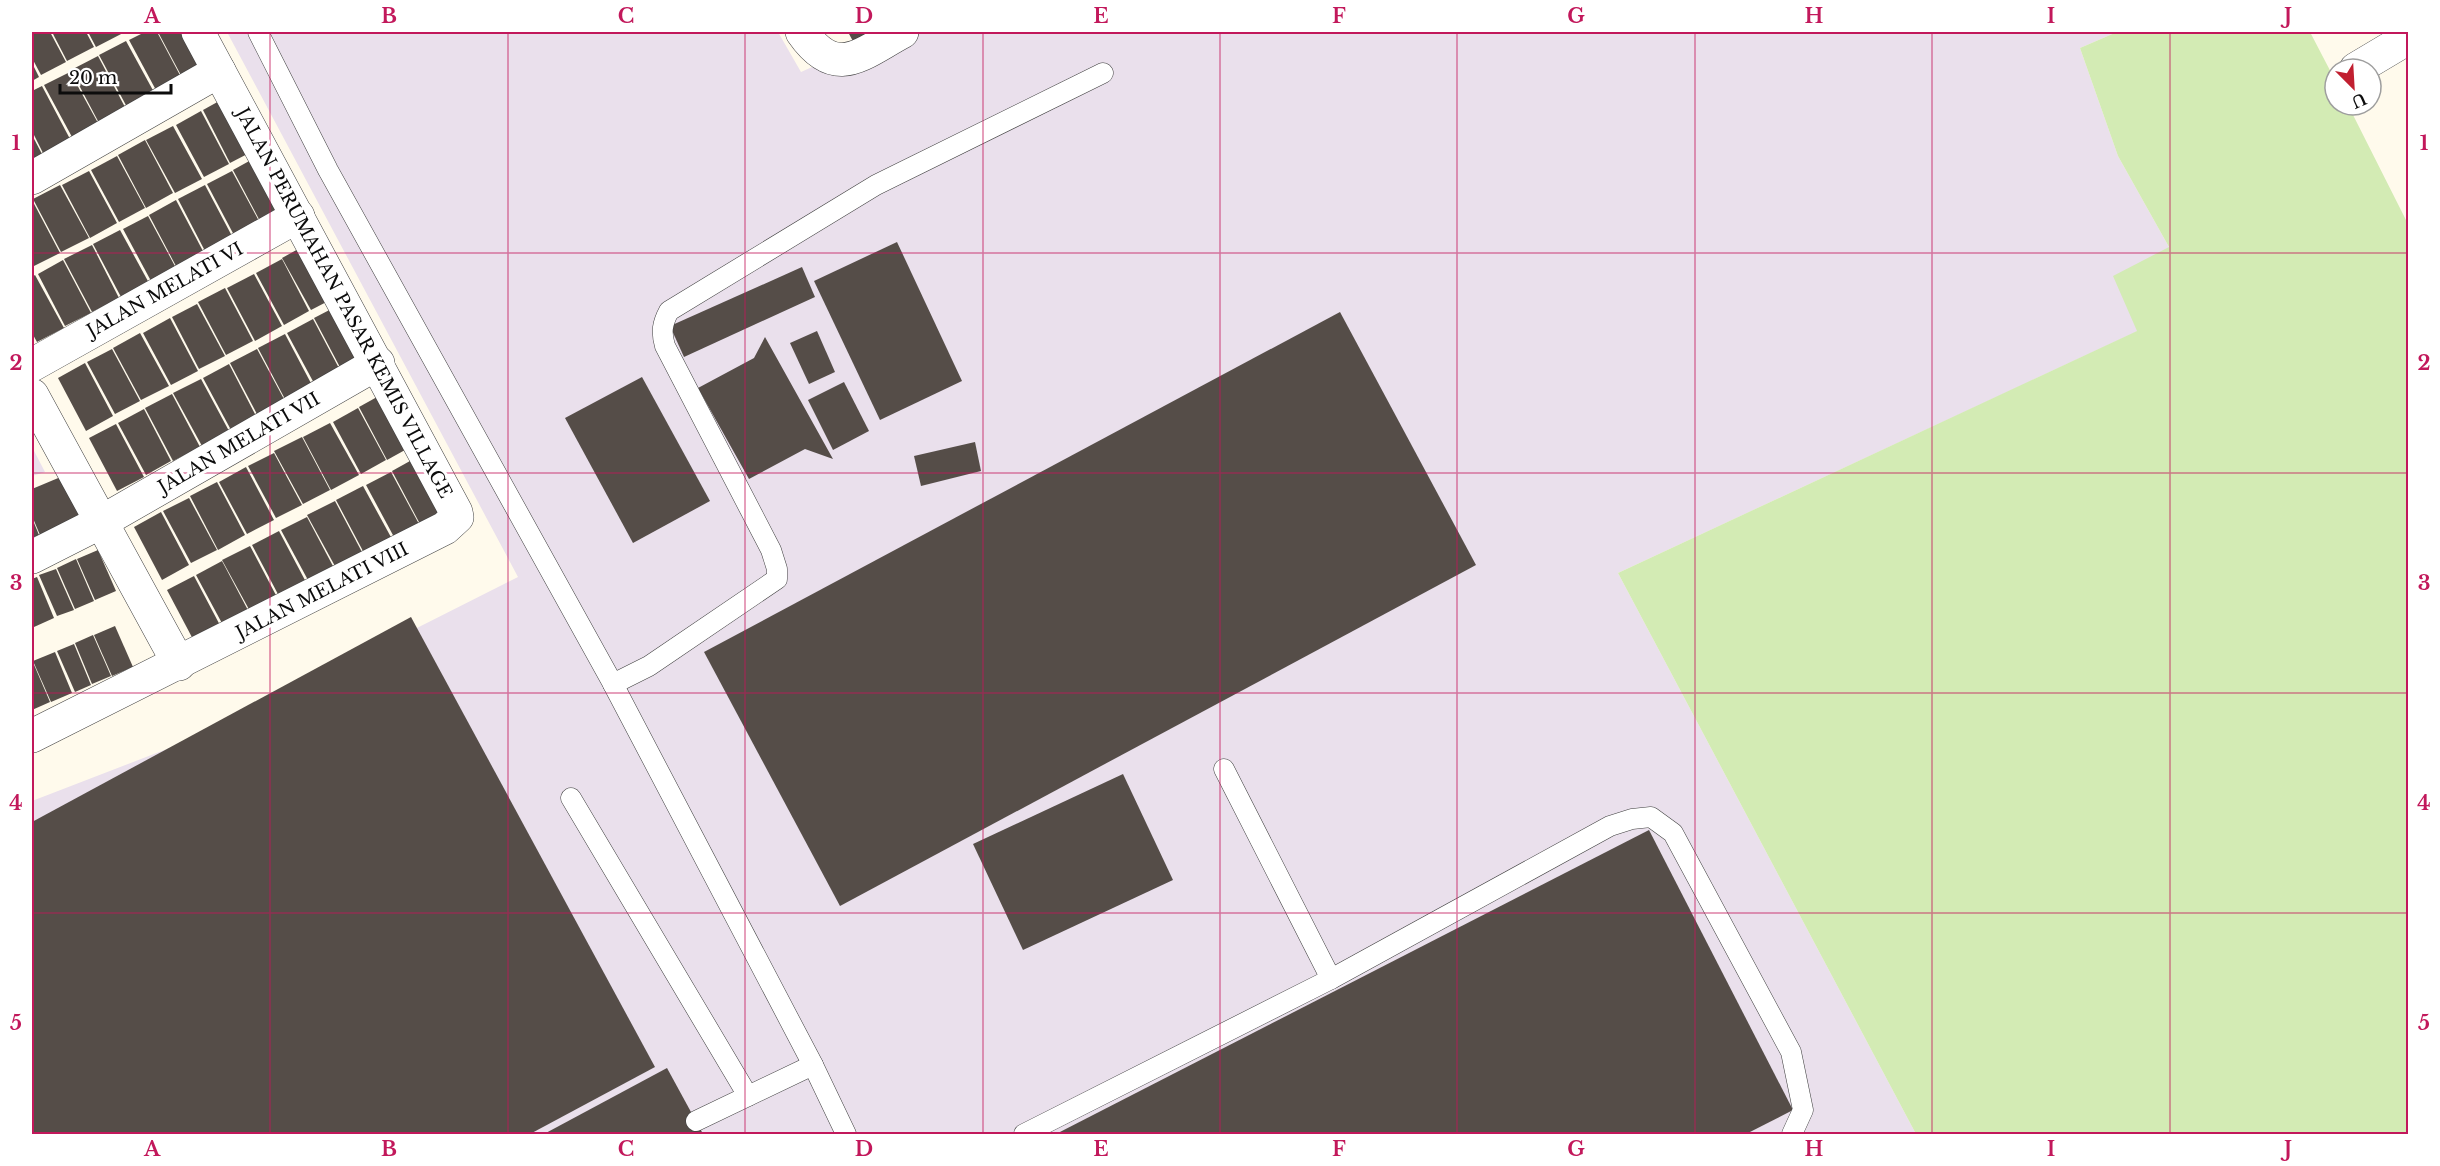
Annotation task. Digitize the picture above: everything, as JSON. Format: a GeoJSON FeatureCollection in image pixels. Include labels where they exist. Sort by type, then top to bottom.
{"type":"FeatureCollection","features":[{"type":"Feature","properties":{"kind":"street","name":"JALAN PERUMAHAN PASAR KEMIS VILLAGE"},"geometry":{"type":"LineString","coordinates":[[198,32],[378,363],[456,512]]}},
{"type":"Feature","properties":{"kind":"street"},"geometry":{"type":"LineString","coordinates":[[802,32],[814,49],[830,58],[850,60],[902,32]]}},
{"type":"Feature","properties":{"kind":"street"},"geometry":{"type":"LineString","coordinates":[[2377,57],[2409,38]]}},
{"type":"Feature","properties":{"kind":"street"},"geometry":{"type":"LineString","coordinates":[[32,178],[219,71]]}},
{"type":"Feature","properties":{"kind":"street","name":"JALAN MELATI VI"},"geometry":{"type":"LineString","coordinates":[[32,364],[298,216]]}},
{"type":"Feature","properties":{"kind":"street","name":"JALAN MELATI VII"},"geometry":{"type":"LineString","coordinates":[[32,557],[101,522],[378,363]]}},
{"type":"Feature","properties":{"kind":"street"},"geometry":{"type":"LineString","coordinates":[[32,395],[179,664]]}},
{"type":"Feature","properties":{"kind":"street","name":"JALAN MELATI VIII"},"geometry":{"type":"LineString","coordinates":[[32,736],[179,664],[445,528],[454,522],[456,512]]}},
{"type":"Feature","properties":{"kind":"lane"},"geometry":{"type":"LineString","coordinates":[[258,32],[328,170],[612,684],[813,1065],[846,1134]]}},
{"type":"Feature","properties":{"kind":"lane"},"geometry":{"type":"LineString","coordinates":[[612,684],[649,666],[777,579],[777,569],[771,550],[665,346],[662,335],[663,323],[669,311],[876,185],[1103,73]]}},
{"type":"Feature","properties":{"kind":"lane"},"geometry":{"type":"LineString","coordinates":[[1224,770],[1331,979]]}},
{"type":"Feature","properties":{"kind":"lane"},"geometry":{"type":"LineString","coordinates":[[571,798],[748,1096]]}},
{"type":"Feature","properties":{"kind":"lane"},"geometry":{"type":"LineString","coordinates":[[1024,1134],[1331,979],[1610,826],[1632,819],[1652,817],[1673,833],[1791,1052],[1803,1110],[1792,1134]]}},
{"type":"Feature","properties":{"kind":"lane"},"geometry":{"type":"LineString","coordinates":[[696,1121],[813,1065]]}},
{"type":"Feature","properties":{"kind":"shaded area"},"geometry":{"type":"Polygon","coordinates":[[[227,32],[778,32],[801,72],[890,32],[2117,32],[2080,48],[2118,156],[2169,247],[2138,331],[1618,573],[1916,1134],[32,1134],[32,801],[211,732],[518,577],[227,32]]]}},
{"type":"Feature","properties":{"kind":"shaded area"},"geometry":{"type":"Polygon","coordinates":[[[32,447],[45,472],[32,476],[32,447]]]}},
{"type":"Feature","properties":{"kind":"green space"},"geometry":{"type":"Polygon","coordinates":[[[2117,32],[2310,32],[2323,57],[2323,117],[2354,117],[2408,224],[2408,1134],[1916,1134],[1618,573],[2137,331],[2113,276],[2169,247],[2118,156],[2080,48],[2117,32]]]}},
{"type":"Feature","properties":{"kind":"building"},"geometry":{"type":"Polygon","coordinates":[[[32,32],[50,32],[66,62],[41,75],[32,58],[32,32]]]}},
{"type":"Feature","properties":{"kind":"building"},"geometry":{"type":"Polygon","coordinates":[[[52,32],[86,32],[94,47],[67,61],[52,32]]]}},
{"type":"Feature","properties":{"kind":"building"},"geometry":{"type":"Polygon","coordinates":[[[88,32],[125,32],[96,47],[88,32]]]}},
{"type":"Feature","properties":{"kind":"building"},"geometry":{"type":"Polygon","coordinates":[[[145,32],[157,32],[182,79],[157,92],[129,40],[145,32]]]}},
{"type":"Feature","properties":{"kind":"building"},"geometry":{"type":"Polygon","coordinates":[[[158,32],[193,32],[210,64],[183,79],[158,32]]]}},
{"type":"Feature","properties":{"kind":"building"},"geometry":{"type":"Polygon","coordinates":[[[848,32],[881,32],[855,45],[848,32]]]}},
{"type":"Feature","properties":{"kind":"building"},"geometry":{"type":"Polygon","coordinates":[[[126,41],[155,94],[128,109],[99,55],[126,41]]]}},
{"type":"Feature","properties":{"kind":"building"},"geometry":{"type":"Polygon","coordinates":[[[98,56],[126,109],[99,123],[71,70],[98,56]]]}},
{"type":"Feature","properties":{"kind":"building"},"geometry":{"type":"Polygon","coordinates":[[[32,63],[39,77],[32,81],[32,63]]]}},
{"type":"Feature","properties":{"kind":"building"},"geometry":{"type":"Polygon","coordinates":[[[70,72],[98,123],[72,137],[44,85],[70,72]]]}},
{"type":"Feature","properties":{"kind":"building"},"geometry":{"type":"Polygon","coordinates":[[[42,86],[70,139],[43,153],[32,131],[32,91],[42,86]]]}},
{"type":"Feature","properties":{"kind":"building"},"geometry":{"type":"Polygon","coordinates":[[[230,95],[257,149],[230,163],[203,110],[230,95]]]}},
{"type":"Feature","properties":{"kind":"building"},"geometry":{"type":"Polygon","coordinates":[[[201,111],[229,164],[204,177],[176,125],[201,111]]]}},
{"type":"Feature","properties":{"kind":"building"},"geometry":{"type":"Polygon","coordinates":[[[173,126],[202,179],[175,193],[146,140],[173,126]]]}},
{"type":"Feature","properties":{"kind":"building"},"geometry":{"type":"Polygon","coordinates":[[[32,135],[42,154],[32,159],[32,135]]]}},
{"type":"Feature","properties":{"kind":"building"},"geometry":{"type":"Polygon","coordinates":[[[145,140],[173,193],[146,208],[118,155],[145,140]]]}},
{"type":"Feature","properties":{"kind":"building"},"geometry":{"type":"Polygon","coordinates":[[[260,155],[288,208],[261,223],[233,170],[260,155]]]}},
{"type":"Feature","properties":{"kind":"building"},"geometry":{"type":"Polygon","coordinates":[[[117,156],[145,208],[119,222],[91,170],[117,156]]]}},
{"type":"Feature","properties":{"kind":"building"},"geometry":{"type":"Polygon","coordinates":[[[89,171],[117,223],[90,238],[62,185],[89,171]]]}},
{"type":"Feature","properties":{"kind":"building"},"geometry":{"type":"Polygon","coordinates":[[[232,171],[260,223],[235,237],[207,184],[232,171]]]}},
{"type":"Feature","properties":{"kind":"building"},"geometry":{"type":"Polygon","coordinates":[[[60,185],[89,238],[61,252],[33,199],[60,185]]]}},
{"type":"Feature","properties":{"kind":"building"},"geometry":{"type":"Polygon","coordinates":[[[205,185],[233,238],[206,253],[178,199],[205,185]]]}},
{"type":"Feature","properties":{"kind":"building"},"geometry":{"type":"Polygon","coordinates":[[[32,200],[60,253],[34,266],[32,261],[32,200]]]}},
{"type":"Feature","properties":{"kind":"building"},"geometry":{"type":"Polygon","coordinates":[[[176,200],[204,253],[177,268],[149,215],[176,200]]]}},
{"type":"Feature","properties":{"kind":"building"},"geometry":{"type":"Polygon","coordinates":[[[148,216],[176,268],[151,281],[123,229],[148,216]]]}},
{"type":"Feature","properties":{"kind":"building"},"geometry":{"type":"Polygon","coordinates":[[[120,230],[149,283],[121,297],[93,244],[120,230]]]}},
{"type":"Feature","properties":{"kind":"building"},"geometry":{"type":"Polygon","coordinates":[[[897,242],[962,381],[880,420],[814,281],[897,242]]]}},
{"type":"Feature","properties":{"kind":"building"},"geometry":{"type":"Polygon","coordinates":[[[309,243],[338,296],[311,310],[282,258],[309,243]]]}},
{"type":"Feature","properties":{"kind":"building"},"geometry":{"type":"Polygon","coordinates":[[[92,245],[119,298],[92,312],[64,259],[92,245]]]}},
{"type":"Feature","properties":{"kind":"building"},"geometry":{"type":"Polygon","coordinates":[[[282,259],[309,311],[284,325],[256,273],[282,259]]]}},
{"type":"Feature","properties":{"kind":"building"},"geometry":{"type":"Polygon","coordinates":[[[63,260],[91,313],[65,326],[38,274],[63,260]]]}},
{"type":"Feature","properties":{"kind":"building"},"geometry":{"type":"Polygon","coordinates":[[[802,267],[815,297],[684,357],[670,326],[802,267]]]}},
{"type":"Feature","properties":{"kind":"building"},"geometry":{"type":"Polygon","coordinates":[[[254,274],[282,326],[255,341],[227,288],[254,274]]]}},
{"type":"Feature","properties":{"kind":"building"},"geometry":{"type":"Polygon","coordinates":[[[35,275],[64,328],[37,342],[32,333],[32,277],[35,275]]]}},
{"type":"Feature","properties":{"kind":"building"},"geometry":{"type":"Polygon","coordinates":[[[225,288],[253,341],[226,355],[198,302],[225,288]]]}},
{"type":"Feature","properties":{"kind":"building"},"geometry":{"type":"Polygon","coordinates":[[[197,304],[225,356],[199,369],[172,317],[197,304]]]}},
{"type":"Feature","properties":{"kind":"building"},"geometry":{"type":"Polygon","coordinates":[[[341,304],[369,357],[342,371],[314,318],[341,304]]]}},
{"type":"Feature","properties":{"kind":"building"},"geometry":{"type":"Polygon","coordinates":[[[1340,312],[1476,565],[840,906],[704,652],[1340,312]]]}},
{"type":"Feature","properties":{"kind":"building"},"geometry":{"type":"Polygon","coordinates":[[[170,318],[198,371],[171,385],[143,333],[170,318]]]}},
{"type":"Feature","properties":{"kind":"building"},"geometry":{"type":"Polygon","coordinates":[[[313,319],[341,372],[315,385],[287,333],[313,319]]]}},
{"type":"Feature","properties":{"kind":"building"},"geometry":{"type":"Polygon","coordinates":[[[817,331],[835,372],[809,384],[790,343],[817,331]]]}},
{"type":"Feature","properties":{"kind":"building"},"geometry":{"type":"Polygon","coordinates":[[[140,333],[169,386],[141,400],[113,348],[140,333]]]}},
{"type":"Feature","properties":{"kind":"building"},"geometry":{"type":"Polygon","coordinates":[[[285,334],[313,387],[286,401],[258,348],[285,334]]]}},
{"type":"Feature","properties":{"kind":"building"},"geometry":{"type":"Polygon","coordinates":[[[765,337],[833,459],[805,449],[749,479],[698,388],[754,358],[765,337]]]}},
{"type":"Feature","properties":{"kind":"building"},"geometry":{"type":"Polygon","coordinates":[[[112,349],[140,401],[115,414],[87,362],[112,349]]]}},
{"type":"Feature","properties":{"kind":"building"},"geometry":{"type":"Polygon","coordinates":[[[257,349],[285,401],[258,416],[230,363],[257,349]]]}},
{"type":"Feature","properties":{"kind":"building"},"geometry":{"type":"Polygon","coordinates":[[[85,363],[113,416],[86,431],[58,378],[85,363]]]}},
{"type":"Feature","properties":{"kind":"building"},"geometry":{"type":"Polygon","coordinates":[[[229,364],[256,416],[231,430],[203,378],[229,364]]]}},
{"type":"Feature","properties":{"kind":"building"},"geometry":{"type":"Polygon","coordinates":[[[642,377],[710,501],[633,543],[565,418],[642,377]]]}},
{"type":"Feature","properties":{"kind":"building"},"geometry":{"type":"Polygon","coordinates":[[[201,379],[229,431],[202,446],[173,393],[201,379]]]}},
{"type":"Feature","properties":{"kind":"building"},"geometry":{"type":"Polygon","coordinates":[[[844,382],[869,431],[833,450],[808,400],[844,382]]]}},
{"type":"Feature","properties":{"kind":"building"},"geometry":{"type":"Polygon","coordinates":[[[386,392],[414,445],[387,460],[359,407],[386,392]]]}},
{"type":"Feature","properties":{"kind":"building"},"geometry":{"type":"Polygon","coordinates":[[[172,394],[200,447],[173,461],[145,408],[172,394]]]}},
{"type":"Feature","properties":{"kind":"building"},"geometry":{"type":"Polygon","coordinates":[[[358,408],[386,460],[361,474],[333,422],[358,408]]]}},
{"type":"Feature","properties":{"kind":"building"},"geometry":{"type":"Polygon","coordinates":[[[144,409],[171,461],[146,475],[118,423],[144,409]]]}},
{"type":"Feature","properties":{"kind":"building"},"geometry":{"type":"Polygon","coordinates":[[[330,423],[359,475],[331,490],[303,437],[330,423]]]}},
{"type":"Feature","properties":{"kind":"building"},"geometry":{"type":"Polygon","coordinates":[[[116,424],[144,477],[117,491],[89,438],[116,424]]]}},
{"type":"Feature","properties":{"kind":"building"},"geometry":{"type":"Polygon","coordinates":[[[302,437],[330,490],[303,504],[274,451],[302,437]]]}},
{"type":"Feature","properties":{"kind":"building"},"geometry":{"type":"Polygon","coordinates":[[[975,442],[981,471],[921,486],[914,456],[975,442]]]}},
{"type":"Feature","properties":{"kind":"building"},"geometry":{"type":"Polygon","coordinates":[[[274,453],[302,505],[276,518],[248,466],[274,453]]]}},
{"type":"Feature","properties":{"kind":"building"},"geometry":{"type":"Polygon","coordinates":[[[419,456],[447,509],[420,524],[392,471],[419,456]]]}},
{"type":"Feature","properties":{"kind":"building"},"geometry":{"type":"Polygon","coordinates":[[[246,467],[274,520],[247,534],[219,482],[246,467]]]}},
{"type":"Feature","properties":{"kind":"building"},"geometry":{"type":"Polygon","coordinates":[[[391,472],[419,524],[394,537],[366,485],[391,472]]]}},
{"type":"Feature","properties":{"kind":"building"},"geometry":{"type":"Polygon","coordinates":[[[63,476],[80,517],[40,535],[32,516],[32,489],[63,476]]]}},
{"type":"Feature","properties":{"kind":"building"},"geometry":{"type":"Polygon","coordinates":[[[217,482],[245,535],[218,550],[190,496],[217,482]]]}},
{"type":"Feature","properties":{"kind":"building"},"geometry":{"type":"Polygon","coordinates":[[[363,486],[392,539],[364,553],[336,500],[363,486]]]}},
{"type":"Feature","properties":{"kind":"building"},"geometry":{"type":"Polygon","coordinates":[[[189,498],[217,550],[191,563],[163,511],[189,498]]]}},
{"type":"Feature","properties":{"kind":"building"},"geometry":{"type":"Polygon","coordinates":[[[335,501],[363,554],[336,568],[307,515],[335,501]]]}},
{"type":"Feature","properties":{"kind":"building"},"geometry":{"type":"Polygon","coordinates":[[[161,512],[189,565],[162,580],[134,527],[161,512]]]}},
{"type":"Feature","properties":{"kind":"building"},"geometry":{"type":"Polygon","coordinates":[[[307,517],[334,568],[309,582],[281,530],[307,517]]]}},
{"type":"Feature","properties":{"kind":"building"},"geometry":{"type":"Polygon","coordinates":[[[32,518],[39,535],[32,538],[32,518]]]}},
{"type":"Feature","properties":{"kind":"building"},"geometry":{"type":"Polygon","coordinates":[[[279,531],[307,584],[280,598],[252,545],[279,531]]]}},
{"type":"Feature","properties":{"kind":"building"},"geometry":{"type":"Polygon","coordinates":[[[250,546],[278,599],[251,613],[222,560],[250,546]]]}},
{"type":"Feature","properties":{"kind":"building"},"geometry":{"type":"Polygon","coordinates":[[[98,550],[116,591],[95,600],[77,559],[98,550]]]}},
{"type":"Feature","properties":{"kind":"building"},"geometry":{"type":"Polygon","coordinates":[[[76,559],[94,601],[75,609],[57,568],[76,559]]]}},
{"type":"Feature","properties":{"kind":"building"},"geometry":{"type":"Polygon","coordinates":[[[222,561],[250,614],[224,627],[196,575],[222,561]]]}},
{"type":"Feature","properties":{"kind":"building"},"geometry":{"type":"Polygon","coordinates":[[[56,569],[74,610],[57,616],[39,575],[56,569]]]}},
{"type":"Feature","properties":{"kind":"building"},"geometry":{"type":"Polygon","coordinates":[[[194,576],[222,629],[195,643],[167,590],[194,576]]]}},
{"type":"Feature","properties":{"kind":"building"},"geometry":{"type":"Polygon","coordinates":[[[37,577],[54,618],[34,627],[32,579],[37,577]]]}},
{"type":"Feature","properties":{"kind":"building"},"geometry":{"type":"Polygon","coordinates":[[[411,617],[655,1067],[530,1134],[32,1134],[32,822],[411,617]]]}},
{"type":"Feature","properties":{"kind":"building"},"geometry":{"type":"Polygon","coordinates":[[[115,626],[133,667],[112,676],[94,635],[115,626]]]}},
{"type":"Feature","properties":{"kind":"building"},"geometry":{"type":"Polygon","coordinates":[[[93,635],[111,676],[92,684],[75,643],[93,635]]]}},
{"type":"Feature","properties":{"kind":"building"},"geometry":{"type":"Polygon","coordinates":[[[74,644],[91,685],[75,692],[57,651],[74,644]]]}},
{"type":"Feature","properties":{"kind":"building"},"geometry":{"type":"Polygon","coordinates":[[[55,652],[72,693],[51,702],[33,661],[55,652]]]}},
{"type":"Feature","properties":{"kind":"building"},"geometry":{"type":"Polygon","coordinates":[[[32,660],[50,702],[32,710],[32,660]]]}},
{"type":"Feature","properties":{"kind":"building"},"geometry":{"type":"Polygon","coordinates":[[[1123,774],[1173,880],[1023,950],[973,844],[1123,774]]]}},
{"type":"Feature","properties":{"kind":"building"},"geometry":{"type":"Polygon","coordinates":[[[1649,830],[1793,1110],[1746,1134],[1056,1134],[1649,830]]]}},
{"type":"Feature","properties":{"kind":"building"},"geometry":{"type":"Polygon","coordinates":[[[667,1068],[703,1134],[544,1134],[667,1068]]]}}]}
